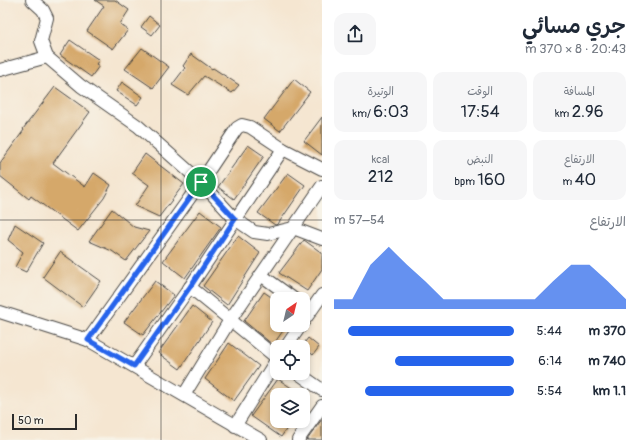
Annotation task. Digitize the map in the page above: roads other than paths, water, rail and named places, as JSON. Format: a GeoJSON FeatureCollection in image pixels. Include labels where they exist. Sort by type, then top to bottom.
{"type":"FeatureCollection","features":[{"type":"Feature","properties":{"kind":"street"},"geometry":{"type":"LineString","coordinates":[[32,0],[43,10],[47,18],[41,42],[47,57],[81,86],[138,126],[201,182],[235,219],[254,232],[268,234],[293,228],[322,239]]}},
{"type":"Feature","properties":{"kind":"street"},"geometry":{"type":"LineString","coordinates":[[0,70],[47,57]]}},
{"type":"Feature","properties":{"kind":"street"},"geometry":{"type":"LineString","coordinates":[[88,340],[201,182],[237,128],[242,125],[250,127],[283,149],[322,169]]}},
{"type":"Feature","properties":{"kind":"street"},"geometry":{"type":"LineString","coordinates":[[134,366],[190,287],[283,149]]}},
{"type":"Feature","properties":{"kind":"street"},"geometry":{"type":"LineString","coordinates":[[184,395],[230,320],[322,186]]}},
{"type":"Feature","properties":{"kind":"street"},"geometry":{"type":"LineString","coordinates":[[261,275],[284,292]]}},
{"type":"Feature","properties":{"kind":"street"},"geometry":{"type":"LineString","coordinates":[[190,287],[270,352]]}},
{"type":"Feature","properties":{"kind":"street"},"geometry":{"type":"LineString","coordinates":[[310,306],[322,295]]}},
{"type":"Feature","properties":{"kind":"street"},"geometry":{"type":"LineString","coordinates":[[0,312],[88,340],[261,440]]}},
{"type":"Feature","properties":{"kind":"street"},"geometry":{"type":"LineString","coordinates":[[235,426],[270,369]]}},
{"type":"Feature","properties":{"kind":"street"},"geometry":{"type":"LineString","coordinates":[[308,380],[322,390]]}},
{"type":"Feature","properties":{"kind":"street"},"geometry":{"type":"LineString","coordinates":[[298,440],[322,406]]}}]}
